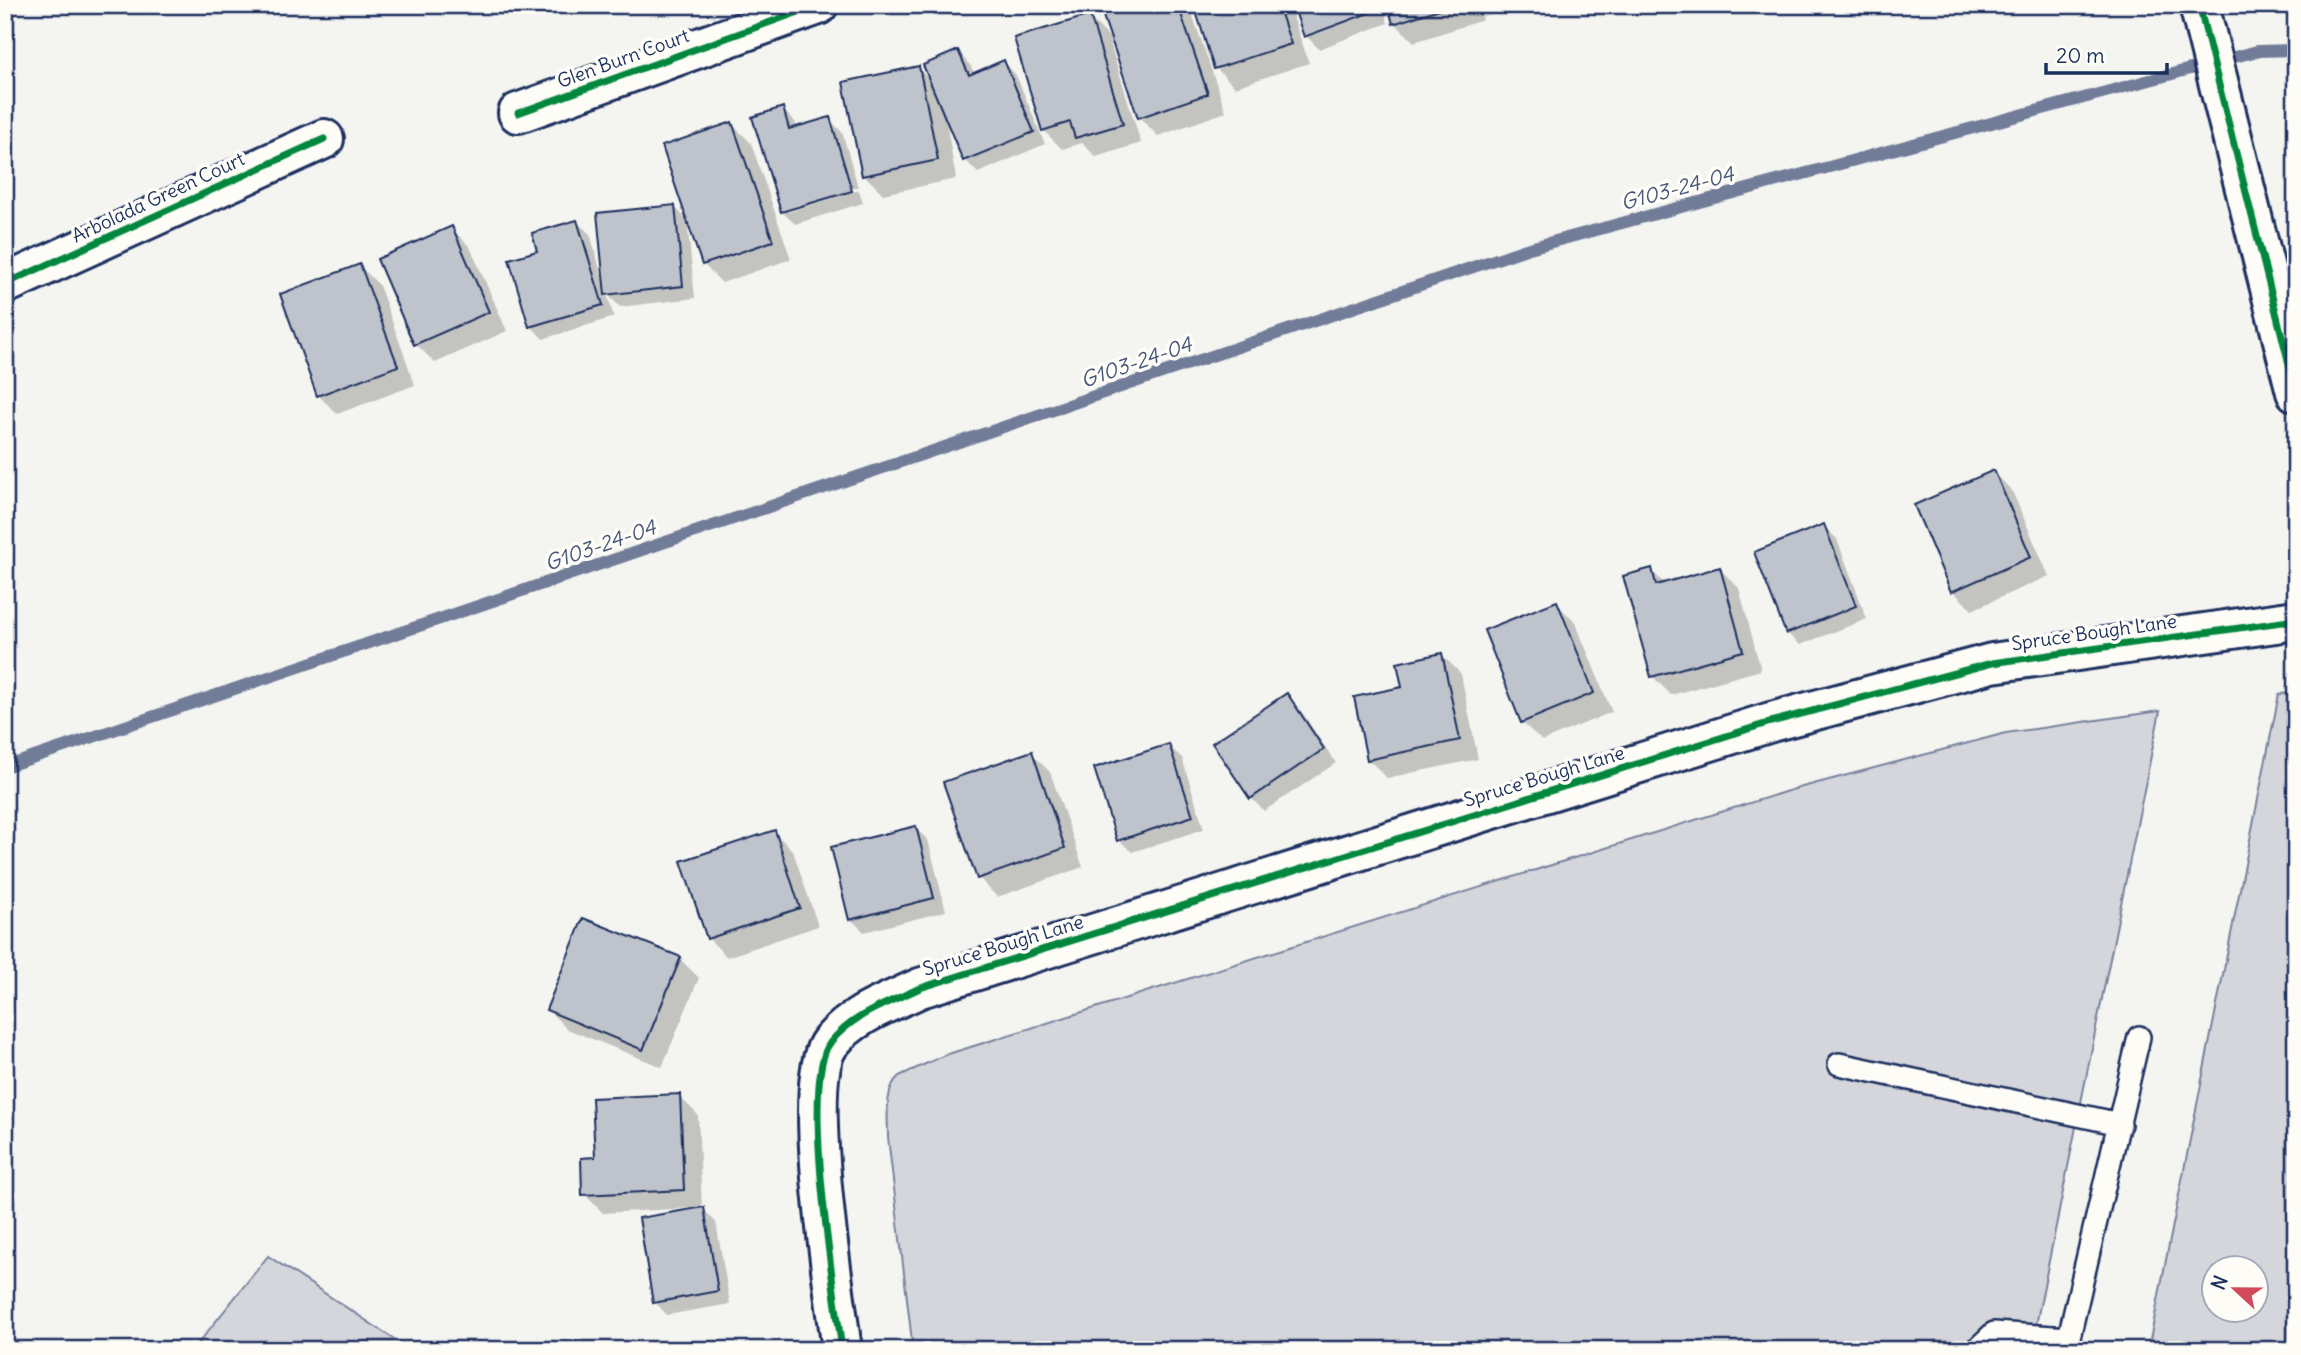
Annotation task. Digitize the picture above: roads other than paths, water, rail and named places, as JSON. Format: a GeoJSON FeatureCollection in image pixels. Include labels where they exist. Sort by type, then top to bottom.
{"type":"FeatureCollection","features":[{"type":"Feature","properties":{"kind":"street"},"geometry":{"type":"LineString","coordinates":[[2199,5],[2243,169],[2296,392]]}},
{"type":"Feature","properties":{"kind":"street","name":"Glen Burn Court"},"geometry":{"type":"LineString","coordinates":[[518,113],[794,9]]}},
{"type":"Feature","properties":{"kind":"street","name":"Arbolada Green Court"},"geometry":{"type":"LineString","coordinates":[[5,284],[324,139]]}},
{"type":"Feature","properties":{"kind":"street","name":"Spruce Bough Lane"},"geometry":{"type":"LineString","coordinates":[[842,1350],[818,1143],[816,1103],[828,1045],[859,1016],[920,988],[1771,722],[1992,663],[2296,620]]}},
{"type":"Feature","properties":{"kind":"lane"},"geometry":{"type":"LineString","coordinates":[[1976,1350],[1994,1333],[2067,1344],[2139,1037]]}},
{"type":"Feature","properties":{"kind":"lane"},"geometry":{"type":"LineString","coordinates":[[1839,1064],[2120,1124]]}},
{"type":"Feature","properties":{"kind":"waterway","name":"G103-24-04"},"geometry":{"type":"LineString","coordinates":[[5,767],[1526,249],[2257,51],[2296,50]]}}]}
